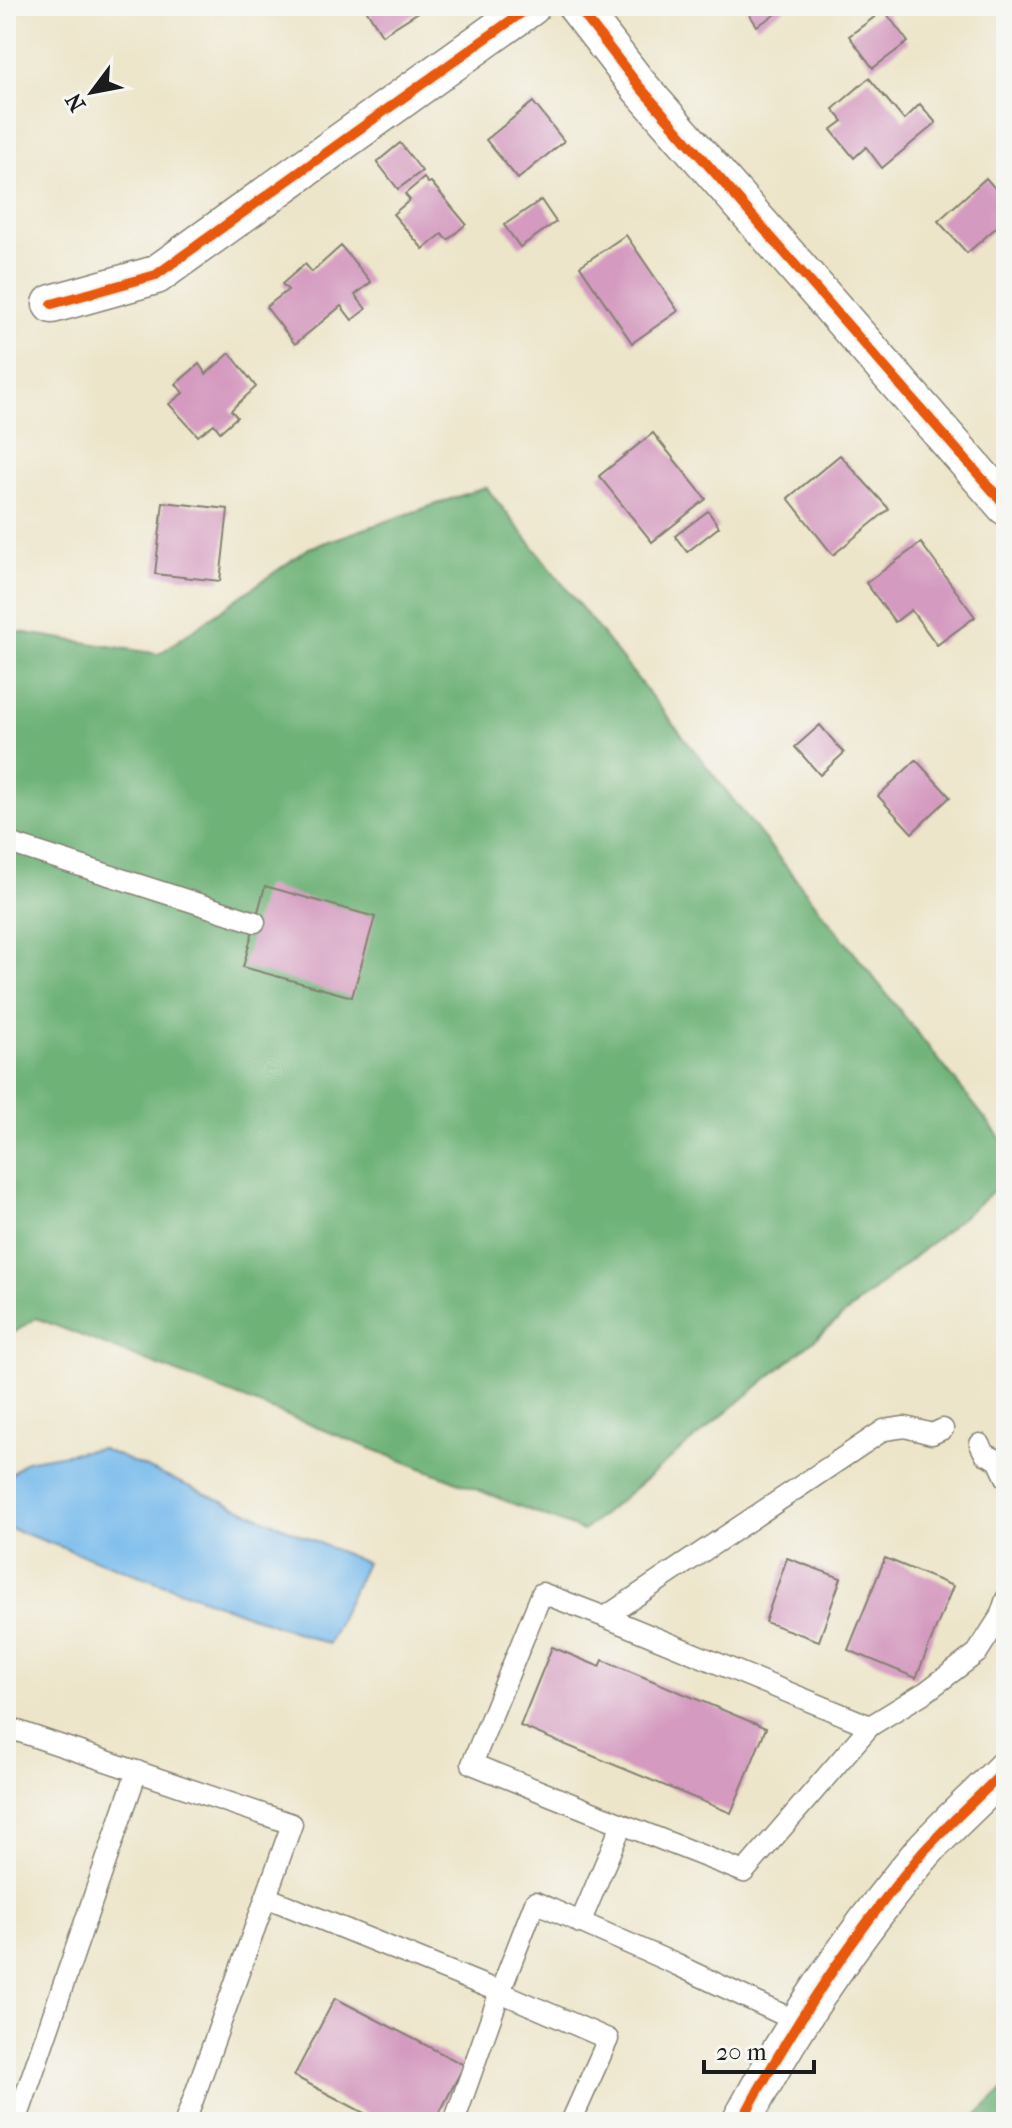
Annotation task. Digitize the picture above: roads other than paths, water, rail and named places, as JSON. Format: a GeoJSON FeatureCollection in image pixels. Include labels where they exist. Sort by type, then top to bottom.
{"type":"FeatureCollection","features":[{"type":"Feature","properties":{"kind":"street"},"geometry":{"type":"LineString","coordinates":[[52,304],[156,275],[531,6]]}},
{"type":"Feature","properties":{"kind":"street"},"geometry":{"type":"LineString","coordinates":[[577,6],[638,85],[1006,506]]}},
{"type":"Feature","properties":{"kind":"street"},"geometry":{"type":"LineString","coordinates":[[741,2122],[798,2022],[858,1933],[925,1850],[1006,1769]]}},
{"type":"Feature","properties":{"kind":"lane"},"geometry":{"type":"LineString","coordinates":[[6,842],[255,922]]}},
{"type":"Feature","properties":{"kind":"lane"},"geometry":{"type":"LineString","coordinates":[[605,1617],[884,1430],[905,1427],[938,1436]]}},
{"type":"Feature","properties":{"kind":"lane"},"geometry":{"type":"LineString","coordinates":[[979,1453],[998,1460],[1006,1477]]}},
{"type":"Feature","properties":{"kind":"lane"},"geometry":{"type":"LineString","coordinates":[[870,1726],[542,1593],[472,1764],[744,1872],[870,1726],[927,1691],[977,1653],[1000,1617],[1006,1599]]}},
{"type":"Feature","properties":{"kind":"lane"},"geometry":{"type":"LineString","coordinates":[[6,1727],[292,1824],[185,2122]]}},
{"type":"Feature","properties":{"kind":"lane"},"geometry":{"type":"LineString","coordinates":[[16,2122],[137,1771]]}},
{"type":"Feature","properties":{"kind":"lane"},"geometry":{"type":"LineString","coordinates":[[580,1923],[622,1824]]}},
{"type":"Feature","properties":{"kind":"lane"},"geometry":{"type":"LineString","coordinates":[[266,1897],[608,2039],[571,2122]]}},
{"type":"Feature","properties":{"kind":"lane"},"geometry":{"type":"LineString","coordinates":[[454,2122],[535,1902],[798,2022]]}},
{"type":"Feature","properties":{"kind":"water"},"geometry":{"type":"Polygon","coordinates":[[[100,1448],[366,1563],[328,1644],[6,1527],[6,1479],[26,1461],[100,1448]]]}}]}
